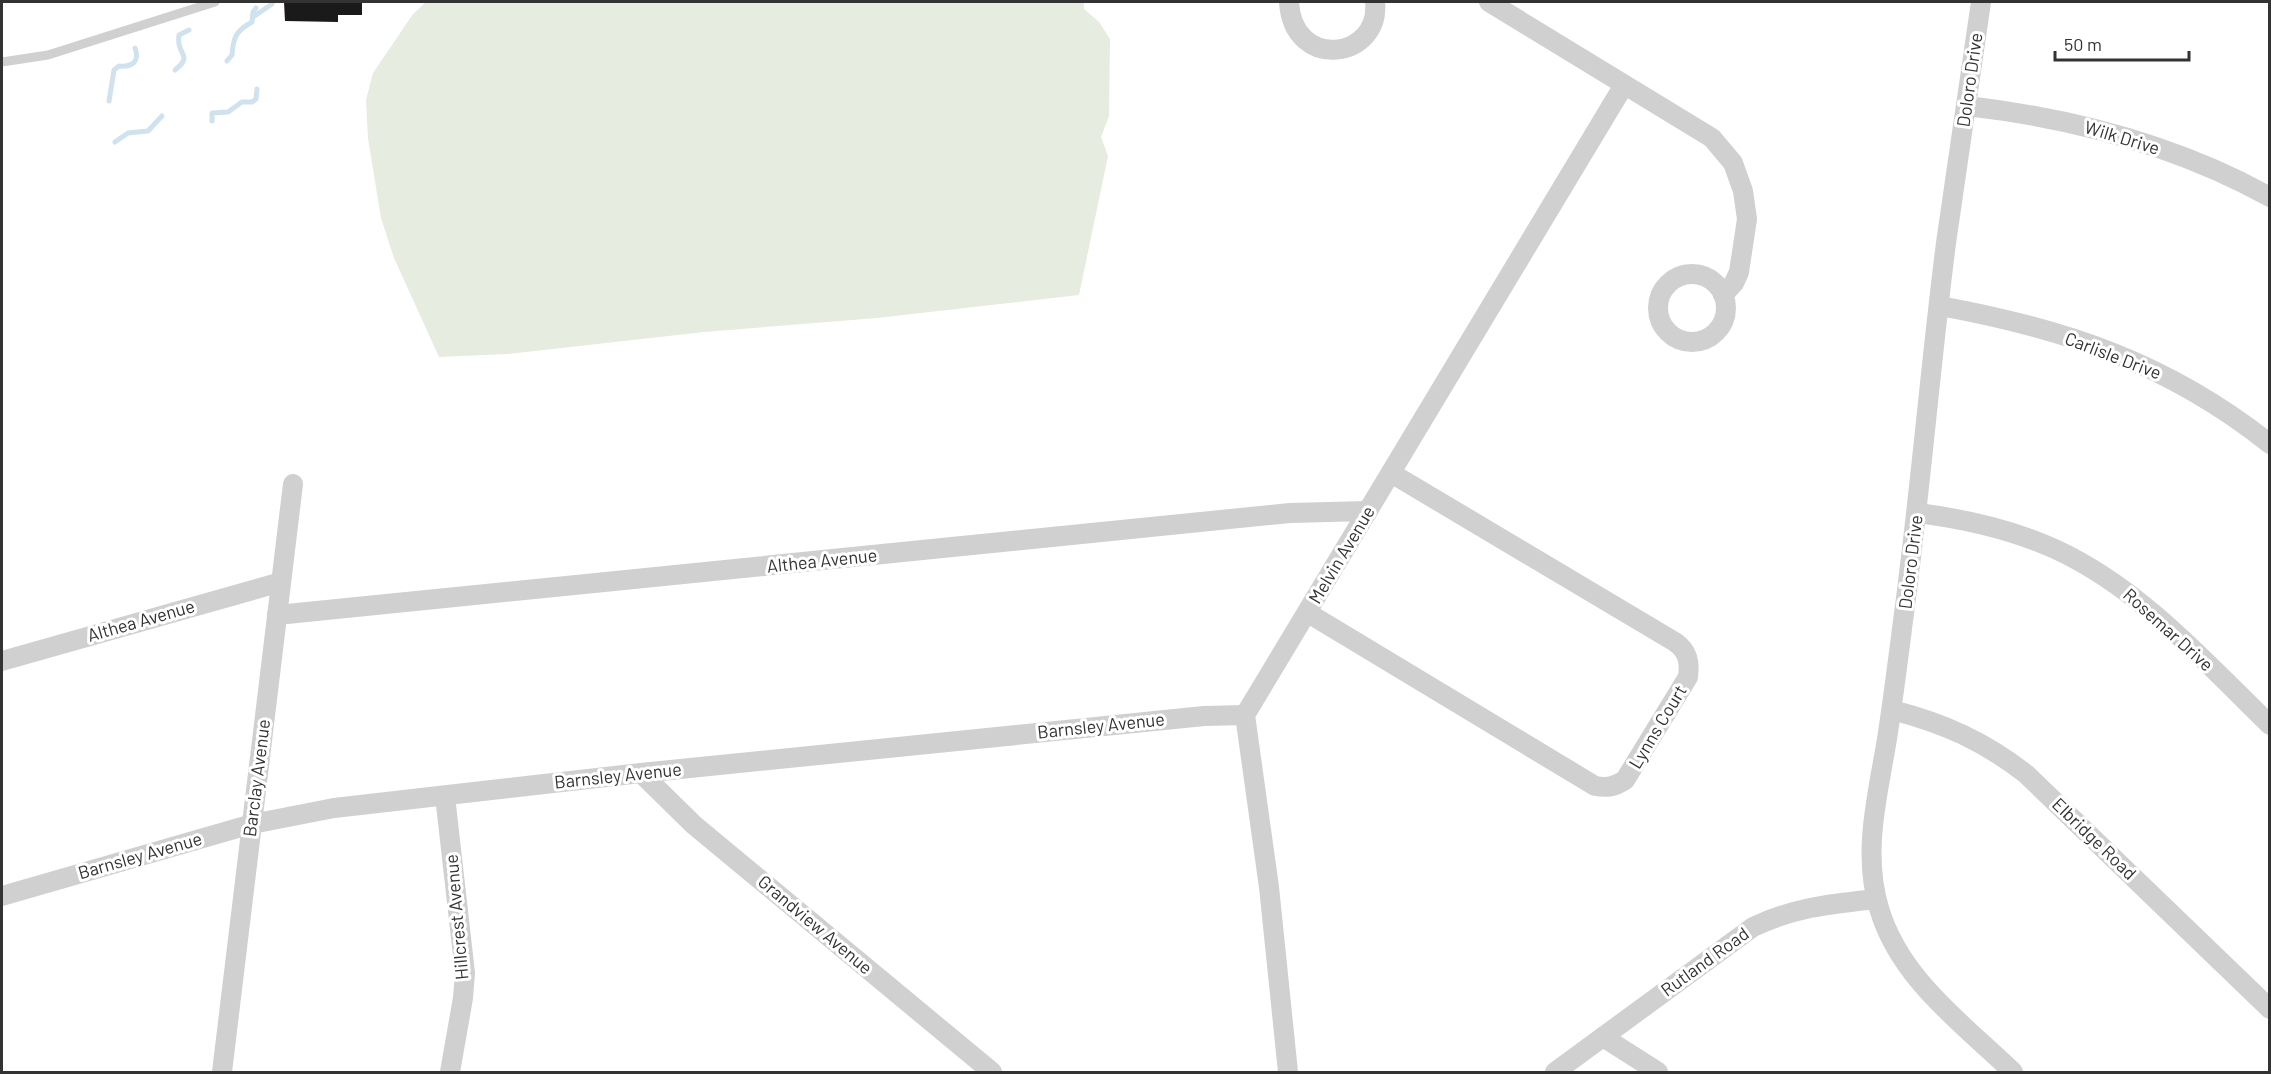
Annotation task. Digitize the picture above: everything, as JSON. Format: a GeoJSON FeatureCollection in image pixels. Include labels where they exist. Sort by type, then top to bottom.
{"type":"FeatureCollection","features":[{"type":"Feature","properties":{"kind":"street"},"geometry":{"type":"LineString","coordinates":[[1288,2],[1289,17],[1296,30],[1310,44],[1324,49],[1340,49],[1354,44],[1366,34],[1373,21],[1375,2]]}},
{"type":"Feature","properties":{"kind":"street"},"geometry":{"type":"LineString","coordinates":[[1489,2],[1712,138],[1733,163],[1743,190],[1747,219],[1739,272],[1734,283],[1723,295]]}},
{"type":"Feature","properties":{"kind":"street","name":"Doloro Drive"},"geometry":{"type":"LineString","coordinates":[[1981,2],[1946,244],[1918,513],[1892,710],[1872,832],[1872,871],[1876,899],[1888,935],[1901,958],[1917,980],[2013,1072]]}},
{"type":"Feature","properties":{"kind":"street","name":"Melvin Avenue"},"geometry":{"type":"LineString","coordinates":[[1245,715],[1624,85]]}},
{"type":"Feature","properties":{"kind":"street","name":"Wilk Drive"},"geometry":{"type":"LineString","coordinates":[[1967,106],[2061,120],[2107,131],[2197,163],[2270,197]]}},
{"type":"Feature","properties":{"kind":"street","name":"Carlisle Drive"},"geometry":{"type":"LineString","coordinates":[[1940,306],[2038,328],[2113,352],[2162,373],[2193,390],[2238,419],[2270,444]]}},
{"type":"Feature","properties":{"kind":"street","name":"Lynns Court"},"geometry":{"type":"LineString","coordinates":[[1308,613],[1595,786],[1605,788],[1616,786],[1625,780],[1689,677],[1690,666],[1681,646],[1391,473]]}},
{"type":"Feature","properties":{"kind":"street","name":"Barclay Avenue"},"geometry":{"type":"LineString","coordinates":[[222,1072],[294,484]]}},
{"type":"Feature","properties":{"kind":"street","name":"Althea Avenue"},"geometry":{"type":"LineString","coordinates":[[277,615],[1290,513],[1368,511]]}},
{"type":"Feature","properties":{"kind":"street","name":"Rosemar Drive"},"geometry":{"type":"LineString","coordinates":[[1918,513],[1953,517],[2022,535],[2088,566],[2149,609],[2270,725]]}},
{"type":"Feature","properties":{"kind":"street","name":"Althea Avenue"},"geometry":{"type":"LineString","coordinates":[[2,661],[281,582]]}},
{"type":"Feature","properties":{"kind":"street","name":"Elbridge Road"},"geometry":{"type":"LineString","coordinates":[[1892,710],[1952,728],[2004,756],[2035,782],[2270,1010]]}},
{"type":"Feature","properties":{"kind":"street"},"geometry":{"type":"LineString","coordinates":[[1245,715],[1269,887],[1288,1072]]}},
{"type":"Feature","properties":{"kind":"street","name":"Barnsley Avenue"},"geometry":{"type":"LineString","coordinates":[[2,896],[252,824],[334,808],[641,773],[1204,716],[1245,715]]}},
{"type":"Feature","properties":{"kind":"street","name":"Grandview Avenue"},"geometry":{"type":"LineString","coordinates":[[641,773],[694,825],[992,1072]]}},
{"type":"Feature","properties":{"kind":"street","name":"Hillcrest Avenue"},"geometry":{"type":"LineString","coordinates":[[445,796],[465,973],[464,999],[450,1072]]}},
{"type":"Feature","properties":{"kind":"street","name":"Rutland Road"},"geometry":{"type":"LineString","coordinates":[[1555,1072],[1753,927],[1778,915],[1805,908],[1876,899]]}},
{"type":"Feature","properties":{"kind":"street"},"geometry":{"type":"LineString","coordinates":[[1603,1037],[1658,1072]]}},
{"type":"Feature","properties":{"kind":"lane"},"geometry":{"type":"LineString","coordinates":[[2,62],[48,55],[215,2]]}},
{"type":"Feature","properties":{"kind":"shaded area"},"geometry":{"type":"Polygon","coordinates":[[[426,2],[1084,2],[1084,9],[1099,22],[1110,39],[1109,116],[1101,137],[1108,156],[1079,295],[877,318],[704,332],[508,354],[439,357],[394,258],[381,218],[368,138],[366,100],[373,73],[413,14],[426,2]]]}},
{"type":"Feature","properties":{"kind":"building"},"geometry":{"type":"Polygon","coordinates":[[[284,2],[362,2],[362,15],[338,15],[338,22],[285,21],[284,2]]]}},
{"type":"Feature","properties":{"kind":"waterway"},"geometry":{"type":"LineString","coordinates":[[253,17],[272,2]]}},
{"type":"Feature","properties":{"kind":"waterway"},"geometry":{"type":"LineString","coordinates":[[227,61],[232,55],[233,43],[237,35],[252,22],[256,8]]}},
{"type":"Feature","properties":{"kind":"waterway"},"geometry":{"type":"LineString","coordinates":[[175,70],[184,61],[178,42],[179,35],[189,30]]}},
{"type":"Feature","properties":{"kind":"waterway"},"geometry":{"type":"LineString","coordinates":[[109,101],[114,70],[119,66],[134,63],[135,48]]}},
{"type":"Feature","properties":{"kind":"waterway"},"geometry":{"type":"LineString","coordinates":[[212,121],[212,113],[228,112],[242,102],[252,102],[256,99],[257,89]]}},
{"type":"Feature","properties":{"kind":"waterway"},"geometry":{"type":"LineString","coordinates":[[115,142],[128,133],[148,131],[162,116]]}}]}
